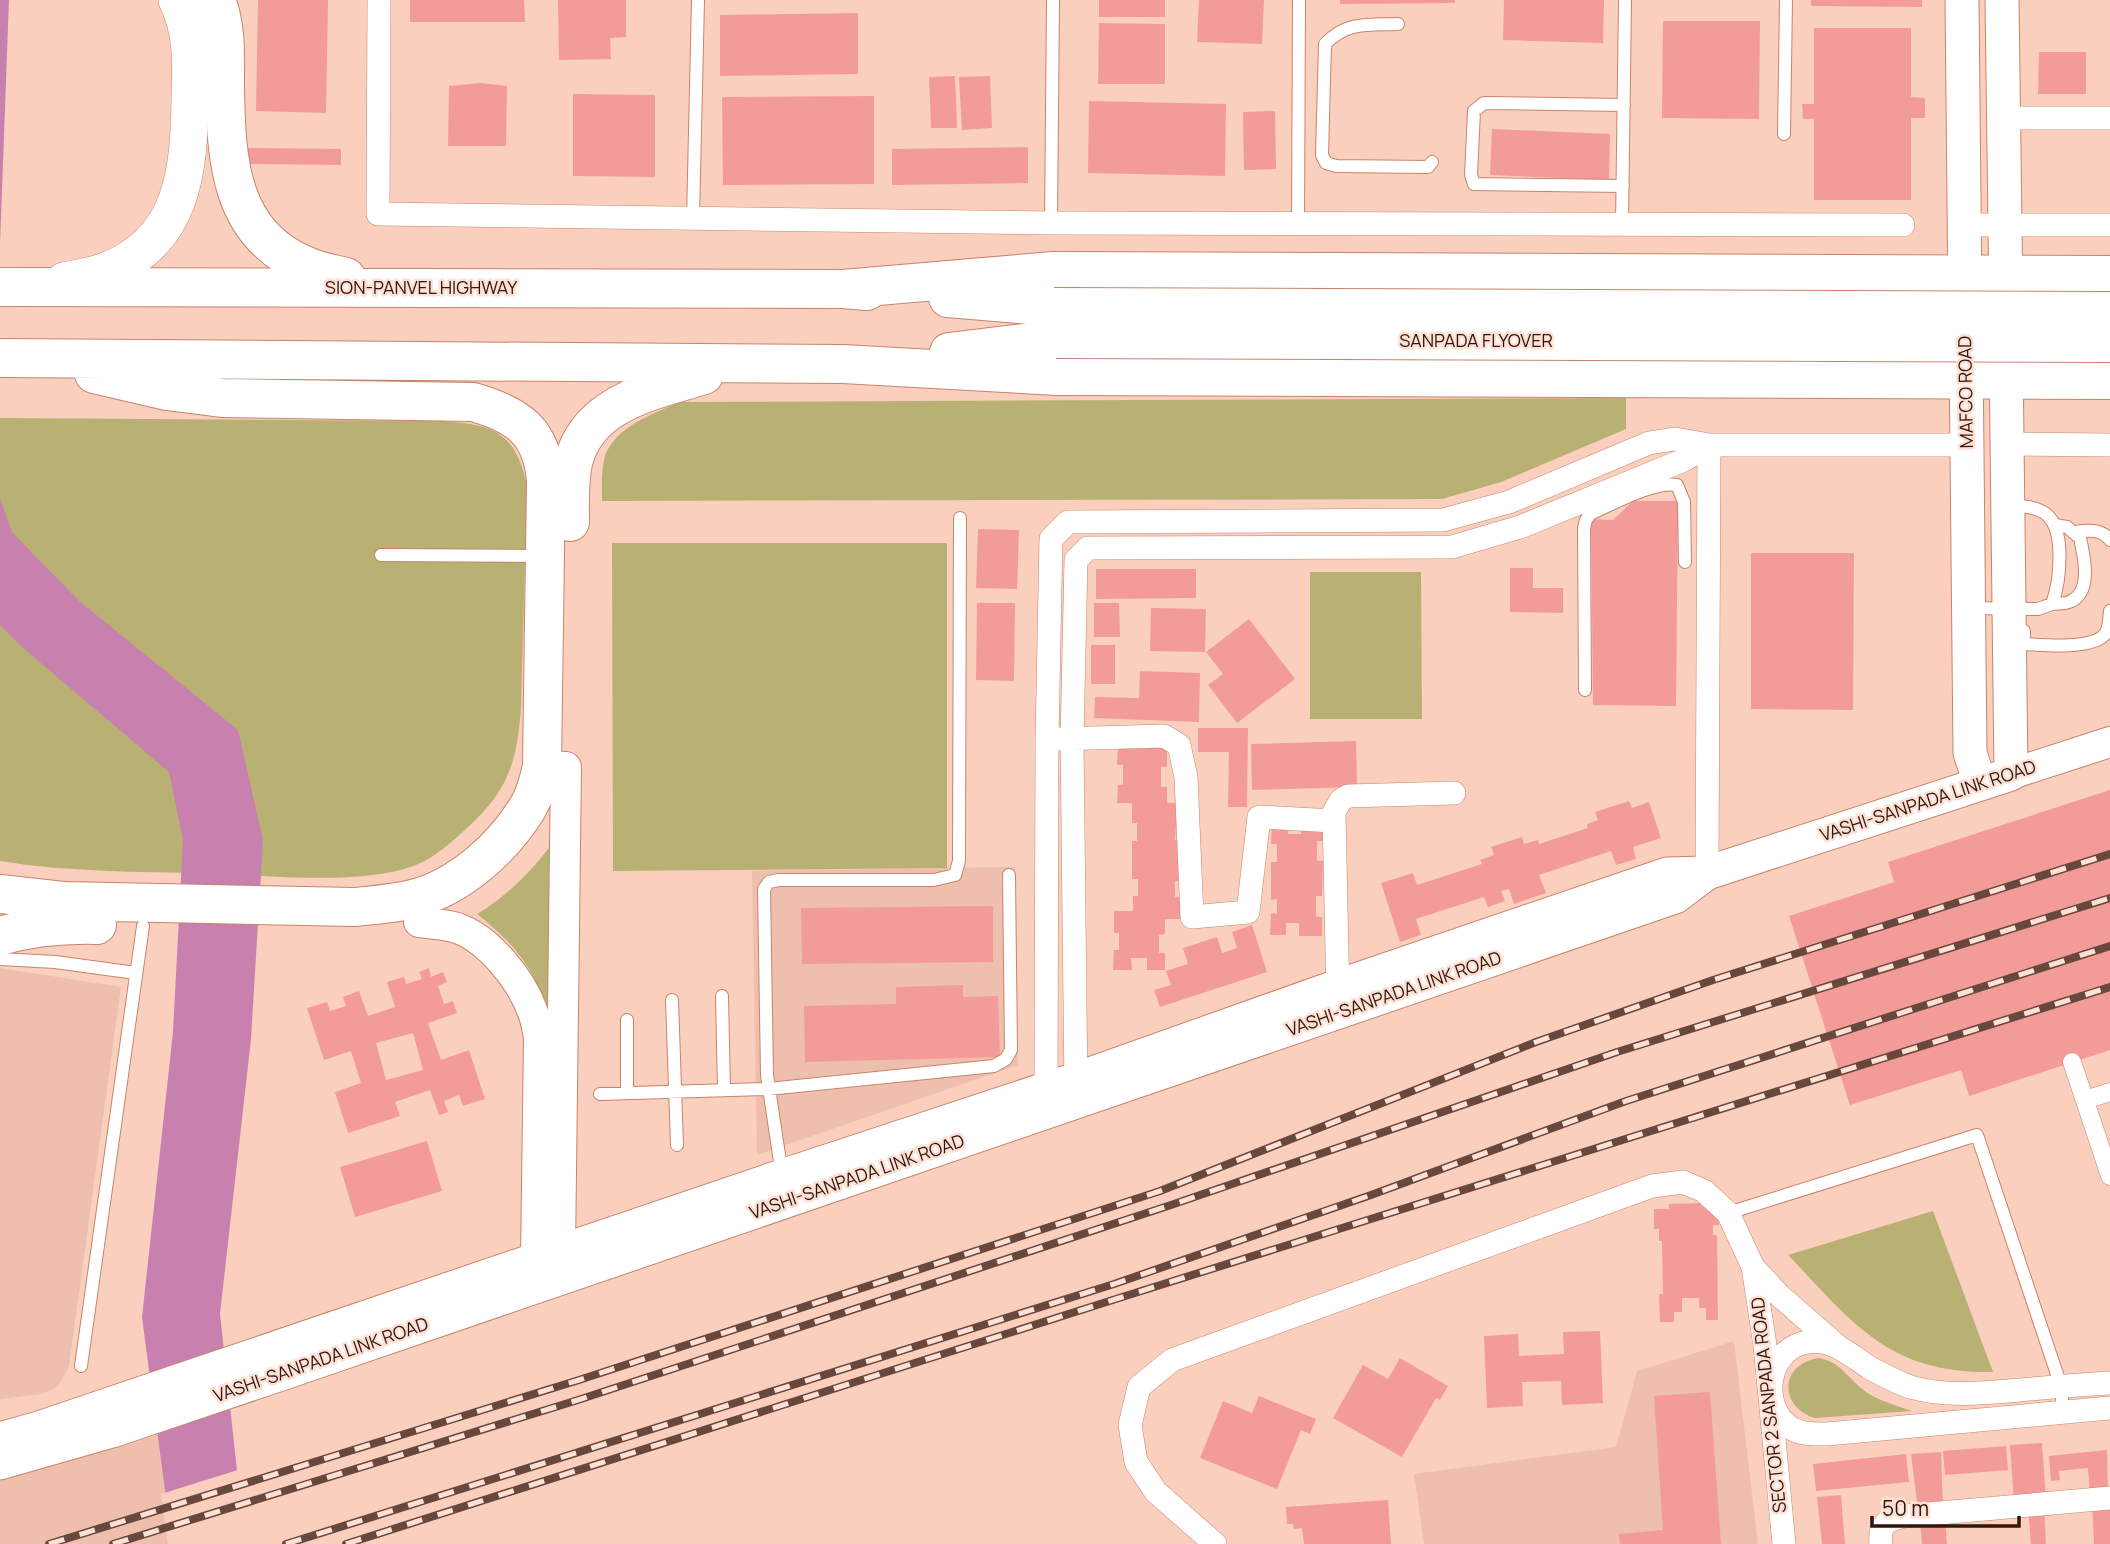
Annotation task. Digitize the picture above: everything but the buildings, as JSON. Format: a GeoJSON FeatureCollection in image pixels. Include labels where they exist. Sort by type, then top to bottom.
{"type":"FeatureCollection","features":[{"type":"Feature","properties":{"kind":"highway"},"geometry":{"type":"LineString","coordinates":[[216,0],[225,35],[225,120],[229,159],[235,189],[245,214],[259,233],[280,252],[310,268],[390,288]]}},
{"type":"Feature","properties":{"kind":"highway"},"geometry":{"type":"LineString","coordinates":[[843,289],[1053,271],[2110,275]]}},
{"type":"Feature","properties":{"kind":"highway"},"geometry":{"type":"LineString","coordinates":[[1800,274],[1800,379]]}},
{"type":"Feature","properties":{"kind":"highway","name":"SION-PANVEL HIGHWAY"},"geometry":{"type":"LineString","coordinates":[[0,286],[843,289]]}},
{"type":"Feature","properties":{"kind":"highway","name":"SANPADA FLYOVER"},"geometry":{"type":"LineString","coordinates":[[843,289],[1055,323],[2110,344]]}},
{"type":"Feature","properties":{"kind":"highway","name":"SANPADA FLYOVER"},"geometry":{"type":"LineString","coordinates":[[843,364],[1055,323],[2110,311]]}},
{"type":"Feature","properties":{"kind":"highway"},"geometry":{"type":"LineString","coordinates":[[0,358],[843,364],[1057,376],[2110,380]]}},
{"type":"Feature","properties":{"kind":"highway"},"geometry":{"type":"LineString","coordinates":[[0,936],[23,929],[62,924],[158,918],[354,918],[384,928],[419,922],[467,901],[498,878],[518,858],[550,817],[560,793],[554,766],[545,556],[545,464],[534,436],[523,425],[493,407],[474,402],[222,398],[167,391],[38,359]]}},
{"type":"Feature","properties":{"kind":"highway"},"geometry":{"type":"LineString","coordinates":[[354,918],[381,905],[413,899],[434,891],[464,874],[482,860],[514,826],[554,766],[570,482],[573,461],[589,429],[618,404],[740,364]]}},
{"type":"Feature","properties":{"kind":"highway"},"geometry":{"type":"LineString","coordinates":[[0,894],[63,901],[158,918]]}},
{"type":"Feature","properties":{"kind":"main road"},"geometry":{"type":"LineString","coordinates":[[40,288],[106,271],[136,255],[157,236],[171,217],[181,192],[190,123],[191,47],[186,16],[177,0]]}},
{"type":"Feature","properties":{"kind":"main road","name":"MAFCO ROAD"},"geometry":{"type":"LineString","coordinates":[[1962,0],[1970,753],[1995,778]]}},
{"type":"Feature","properties":{"kind":"main road"},"geometry":{"type":"LineString","coordinates":[[1995,778],[2016,609],[2008,506],[2003,0]]}},
{"type":"Feature","properties":{"kind":"main road","name":"VASHI-SANPADA LINK ROAD"},"geometry":{"type":"LineString","coordinates":[[0,1463],[107,1418],[1338,999],[1667,874],[1707,873],[1995,778]]}},
{"type":"Feature","properties":{"kind":"main road","name":"VASHI-SANPADA LINK ROAD"},"geometry":{"type":"LineString","coordinates":[[551,1268],[782,1175],[1061,1095]]}},
{"type":"Feature","properties":{"kind":"main road","name":"VASHI-SANPADA LINK ROAD"},"geometry":{"type":"LineString","coordinates":[[0,1439],[107,1418]]}},
{"type":"Feature","properties":{"kind":"street"},"geometry":{"type":"LineString","coordinates":[[379,0],[378,215],[1051,223],[1903,225]]}},
{"type":"Feature","properties":{"kind":"street"},"geometry":{"type":"LineString","coordinates":[[2004,118],[2110,118]]}},
{"type":"Feature","properties":{"kind":"street"},"geometry":{"type":"LineString","coordinates":[[1964,225],[2110,225]]}},
{"type":"Feature","properties":{"kind":"street"},"geometry":{"type":"LineString","coordinates":[[1061,1095],[1047,739],[1051,539],[1068,522],[1443,520],[1509,502],[1649,443],[1675,439],[1709,445],[1967,445]]}},
{"type":"Feature","properties":{"kind":"street"},"geometry":{"type":"LineString","coordinates":[[2007,444],[2110,445]]}},
{"type":"Feature","properties":{"kind":"street"},"geometry":{"type":"LineString","coordinates":[[1061,1095],[1076,560],[1088,548],[1452,547],[1520,527],[1684,460],[1709,445]]}},
{"type":"Feature","properties":{"kind":"street"},"geometry":{"type":"LineString","coordinates":[[1707,873],[1709,445]]}},
{"type":"Feature","properties":{"kind":"street"},"geometry":{"type":"LineString","coordinates":[[1047,739],[1164,736],[1179,745],[1186,778],[1192,917],[1248,912],[1259,817],[1334,821]]}},
{"type":"Feature","properties":{"kind":"street","name":"VASHI-SANPADA LINK ROAD"},"geometry":{"type":"LineString","coordinates":[[1995,778],[2110,742]]}},
{"type":"Feature","properties":{"kind":"street"},"geometry":{"type":"LineString","coordinates":[[551,1268],[554,766]]}},
{"type":"Feature","properties":{"kind":"street"},"geometry":{"type":"LineString","coordinates":[[1338,999],[1334,821],[1337,804],[1348,796],[1454,793]]}},
{"type":"Feature","properties":{"kind":"street"},"geometry":{"type":"LineString","coordinates":[[419,922],[457,928],[480,941],[505,964],[522,988],[533,1011],[539,1037],[551,1268]]}},
{"type":"Feature","properties":{"kind":"street"},"geometry":{"type":"LineString","coordinates":[[2072,1062],[2110,1176]]}},
{"type":"Feature","properties":{"kind":"street"},"geometry":{"type":"LineString","coordinates":[[2085,1100],[2110,1092]]}},
{"type":"Feature","properties":{"kind":"street"},"geometry":{"type":"LineString","coordinates":[[1215,1544],[1156,1492],[1136,1462],[1130,1425],[1139,1387],[1172,1360],[1652,1186],[1683,1182],[1704,1191],[1728,1213],[1753,1267],[1780,1296],[1836,1345],[1872,1369],[1913,1388],[1964,1395],[2110,1383]]}},
{"type":"Feature","properties":{"kind":"street","name":"SECTOR 2 SANPADA ROAD"},"geometry":{"type":"LineString","coordinates":[[1753,1267],[1760,1305],[1784,1544]]}},
{"type":"Feature","properties":{"kind":"street"},"geometry":{"type":"LineString","coordinates":[[1836,1345],[1821,1341],[1806,1342],[1793,1347],[1775,1366],[1770,1399],[1776,1412],[1793,1430],[1808,1434],[1827,1434],[2110,1408]]}},
{"type":"Feature","properties":{"kind":"street"},"geometry":{"type":"LineString","coordinates":[[1913,1388],[1924,1398],[1928,1407],[1926,1417],[1916,1427]]}},
{"type":"Feature","properties":{"kind":"street"},"geometry":{"type":"LineString","coordinates":[[1777,1475],[1786,1447],[1795,1439],[1808,1434]]}},
{"type":"Feature","properties":{"kind":"street"},"geometry":{"type":"LineString","coordinates":[[1881,1544],[1880,1531],[1885,1523],[1905,1516],[2110,1498]]}},
{"type":"Feature","properties":{"kind":"lane"},"geometry":{"type":"LineString","coordinates":[[693,219],[698,0]]}},
{"type":"Feature","properties":{"kind":"lane"},"geometry":{"type":"LineString","coordinates":[[1051,223],[1053,0]]}},
{"type":"Feature","properties":{"kind":"lane"},"geometry":{"type":"LineString","coordinates":[[1298,224],[1299,0]]}},
{"type":"Feature","properties":{"kind":"lane"},"geometry":{"type":"LineString","coordinates":[[1622,224],[1625,0]]}},
{"type":"Feature","properties":{"kind":"lane"},"geometry":{"type":"LineString","coordinates":[[1784,135],[1786,0]]}},
{"type":"Feature","properties":{"kind":"lane"},"geometry":{"type":"LineString","coordinates":[[1398,24],[1354,26],[1336,33],[1325,44],[1322,155],[1326,163],[1336,166],[1427,167],[1432,162]]}},
{"type":"Feature","properties":{"kind":"lane"},"geometry":{"type":"LineString","coordinates":[[1298,89],[1324,90]]}},
{"type":"Feature","properties":{"kind":"lane"},"geometry":{"type":"LineString","coordinates":[[1623,186],[1474,184],[1471,175],[1474,111],[1484,103],[1625,105]]}},
{"type":"Feature","properties":{"kind":"lane"},"geometry":{"type":"LineString","coordinates":[[1585,690],[1586,520],[1590,514],[1682,478],[1709,445]]}},
{"type":"Feature","properties":{"kind":"lane"},"geometry":{"type":"LineString","coordinates":[[1682,478],[1685,562]]}},
{"type":"Feature","properties":{"kind":"lane"},"geometry":{"type":"LineString","coordinates":[[2008,506],[2028,507],[2045,513],[2055,525],[2058,542],[2058,586],[2052,604]]}},
{"type":"Feature","properties":{"kind":"lane"},"geometry":{"type":"LineString","coordinates":[[782,1175],[768,1089],[764,889],[769,882],[934,880],[955,875],[959,861],[960,518]]}},
{"type":"Feature","properties":{"kind":"lane"},"geometry":{"type":"LineString","coordinates":[[2055,525],[2075,532],[2100,532],[2110,540]]}},
{"type":"Feature","properties":{"kind":"lane"},"geometry":{"type":"LineString","coordinates":[[1968,608],[2038,610],[2052,604],[2070,602],[2078,596],[2084,585],[2084,553],[2080,538],[2075,532]]}},
{"type":"Feature","properties":{"kind":"lane"},"geometry":{"type":"LineString","coordinates":[[381,555],[545,556]]}},
{"type":"Feature","properties":{"kind":"lane"},"geometry":{"type":"LineString","coordinates":[[2016,609],[2024,644],[2062,645],[2102,638],[2107,631],[2110,611]]}},
{"type":"Feature","properties":{"kind":"lane"},"geometry":{"type":"LineString","coordinates":[[600,1094],[768,1089],[994,1066],[1006,1059],[1012,1050],[1009,876]]}},
{"type":"Feature","properties":{"kind":"lane"},"geometry":{"type":"LineString","coordinates":[[81,1366],[136,973],[158,918]]}},
{"type":"Feature","properties":{"kind":"lane"},"geometry":{"type":"LineString","coordinates":[[0,959],[55,962],[136,973]]}},
{"type":"Feature","properties":{"kind":"lane"},"geometry":{"type":"LineString","coordinates":[[722,996],[724,1090]]}},
{"type":"Feature","properties":{"kind":"lane"},"geometry":{"type":"LineString","coordinates":[[672,1000],[677,1145]]}},
{"type":"Feature","properties":{"kind":"lane"},"geometry":{"type":"LineString","coordinates":[[627,1020],[627,1093]]}},
{"type":"Feature","properties":{"kind":"lane"},"geometry":{"type":"LineString","coordinates":[[1728,1213],[1977,1135],[2061,1386],[2063,1411]]}},
{"type":"Feature","properties":{"kind":"shaded area"},"geometry":{"type":"Polygon","coordinates":[[[0,0],[9,0],[0,244],[0,0]]]}},
{"type":"Feature","properties":{"kind":"shaded area"},"geometry":{"type":"Polygon","coordinates":[[[1626,398],[1626,429],[1501,482],[1442,499],[602,501],[603,467],[610,446],[636,422],[680,402],[1626,398]]]}},
{"type":"Feature","properties":{"kind":"shaded area"},"geometry":{"type":"Polygon","coordinates":[[[0,418],[441,421],[488,429],[509,442],[516,453],[527,486],[521,708],[517,744],[508,773],[483,812],[443,849],[428,859],[413,866],[366,876],[312,878],[103,871],[0,861],[0,418]]]}},
{"type":"Feature","properties":{"kind":"shaded area"},"geometry":{"type":"Polygon","coordinates":[[[0,498],[12,532],[78,600],[238,730],[263,840],[251,1039],[220,1314],[245,1544],[172,1544],[142,1317],[173,1032],[183,840],[169,772],[23,648],[0,625],[0,498]]]}},
{"type":"Feature","properties":{"kind":"shaded area"},"geometry":{"type":"Polygon","coordinates":[[[612,543],[947,543],[947,868],[613,871],[612,543]]]}},
{"type":"Feature","properties":{"kind":"shaded area"},"geometry":{"type":"Polygon","coordinates":[[[1310,572],[1421,572],[1422,719],[1310,719],[1310,572]]]}},
{"type":"Feature","properties":{"kind":"shaded area"},"geometry":{"type":"Polygon","coordinates":[[[552,844],[550,1012],[521,957],[477,914],[518,883],[552,844]]]}},
{"type":"Feature","properties":{"kind":"shaded area"},"geometry":{"type":"Polygon","coordinates":[[[1015,867],[1018,1065],[757,1155],[752,871],[1015,867]]]}},
{"type":"Feature","properties":{"kind":"shaded area"},"geometry":{"type":"Polygon","coordinates":[[[0,968],[121,987],[69,1366],[58,1387],[42,1394],[0,1399],[0,968]]]}},
{"type":"Feature","properties":{"kind":"shaded area"},"geometry":{"type":"Polygon","coordinates":[[[1933,1211],[1993,1372],[1957,1370],[1926,1364],[1900,1354],[1854,1323],[1788,1255],[1933,1211]]]}},
{"type":"Feature","properties":{"kind":"shaded area"},"geometry":{"type":"Polygon","coordinates":[[[1734,1341],[1758,1544],[1424,1544],[1414,1474],[1616,1447],[1637,1371],[1734,1341]]]}},
{"type":"Feature","properties":{"kind":"shaded area"},"geometry":{"type":"Polygon","coordinates":[[[1818,1358],[1833,1363],[1871,1395],[1912,1411],[1815,1418],[1803,1413],[1790,1396],[1790,1377],[1805,1362],[1818,1358]]]}},
{"type":"Feature","properties":{"kind":"shaded area"},"geometry":{"type":"Polygon","coordinates":[[[157,1435],[172,1544],[0,1544],[0,1481],[157,1435]]]}},
{"type":"Feature","properties":{"kind":"pier"},"geometry":{"type":"Polygon","coordinates":[[[241,1469],[249,1544],[168,1544],[161,1494],[241,1469]]]}},
{"type":"Feature","properties":{"kind":"railway"},"geometry":{"type":"LineString","coordinates":[[49,1544],[579,1380],[1160,1191],[1536,1042],[1713,980],[2110,854]]}},
{"type":"Feature","properties":{"kind":"railway"},"geometry":{"type":"LineString","coordinates":[[113,1544],[578,1400],[1171,1205],[1617,1052],[2110,898]]}},
{"type":"Feature","properties":{"kind":"railway"},"geometry":{"type":"LineString","coordinates":[[286,1544],[1114,1284],[1371,1195],[1626,1101],[2110,946]]}},
{"type":"Feature","properties":{"kind":"railway"},"geometry":{"type":"LineString","coordinates":[[346,1544],[2110,987]]}}]}
